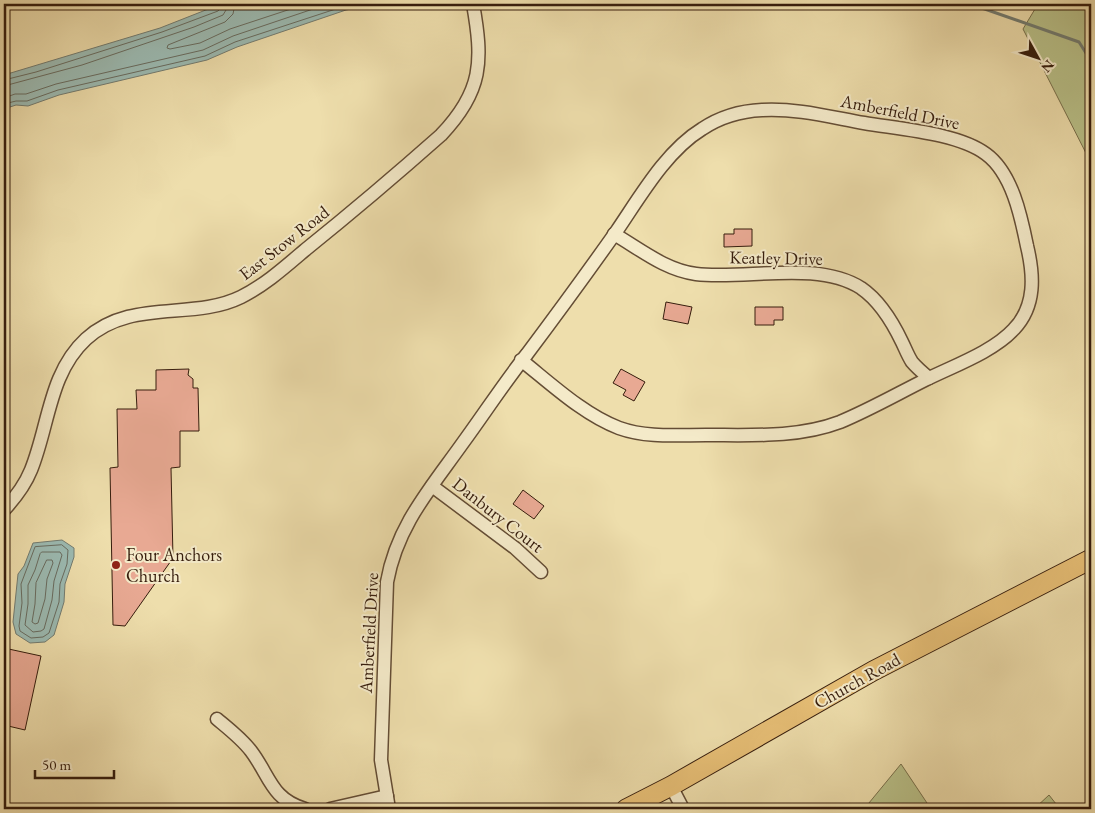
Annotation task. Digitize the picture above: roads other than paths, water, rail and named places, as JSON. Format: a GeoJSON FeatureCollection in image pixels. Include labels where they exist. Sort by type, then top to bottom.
{"type":"FeatureCollection","features":[{"type":"Feature","properties":{"kind":"main road","name":"Church Road"},"geometry":{"type":"LineString","coordinates":[[626,809],[671,786],[873,671],[1091,559]]}},
{"type":"Feature","properties":{"kind":"street","name":"East Stow Road"},"geometry":{"type":"LineString","coordinates":[[4,510],[22,488],[31,471],[43,436],[52,400],[65,366],[87,338],[116,320],[133,315],[222,304],[240,298],[256,289],[333,228],[447,130],[462,111],[469,98],[478,68],[480,52],[473,4]]}},
{"type":"Feature","properties":{"kind":"street","name":"Amberfield Drive"},"geometry":{"type":"LineString","coordinates":[[389,809],[383,778],[381,744],[387,582],[390,563],[400,536],[432,486],[521,360],[666,162],[688,138],[715,121],[746,111],[796,111],[960,141],[988,154],[999,166],[1013,194],[1031,264],[1032,287],[1030,302],[1024,317],[1002,340],[982,352],[840,421],[810,431],[746,435],[656,435],[629,430],[605,421],[563,393],[521,360]]}},
{"type":"Feature","properties":{"kind":"street","name":"Keatley Drive"},"geometry":{"type":"LineString","coordinates":[[614,234],[671,268],[683,271],[708,275],[806,273],[832,276],[853,283],[870,295],[884,311],[896,329],[912,361],[928,378]]}},
{"type":"Feature","properties":{"kind":"street","name":"Danbury Court"},"geometry":{"type":"LineString","coordinates":[[432,486],[515,548],[542,572]]}},
{"type":"Feature","properties":{"kind":"street"},"geometry":{"type":"LineString","coordinates":[[217,719],[251,751],[277,793],[290,803],[305,809]]}},
{"type":"Feature","properties":{"kind":"street"},"geometry":{"type":"LineString","coordinates":[[671,786],[683,809]]}},
{"type":"Feature","properties":{"kind":"street","name":"Amberfield Drive"},"geometry":{"type":"LineString","coordinates":[[388,796],[395,809]]}},
{"type":"Feature","properties":{"kind":"street"},"geometry":{"type":"LineString","coordinates":[[330,809],[388,796]]}},
{"type":"Feature","properties":{"kind":"water"},"geometry":{"type":"Polygon","coordinates":[[[221,4],[377,4],[346,10],[237,47],[207,60],[59,95],[28,106],[16,105],[4,109],[4,75],[160,28],[221,4]]]}},
{"type":"Feature","properties":{"kind":"water"},"geometry":{"type":"Polygon","coordinates":[[[62,540],[74,548],[74,557],[65,584],[64,602],[54,635],[45,642],[30,643],[16,634],[13,622],[18,574],[24,566],[33,543],[62,540]]]}},
{"type":"Feature","properties":{"kind":"waterway"},"geometry":{"type":"LineString","coordinates":[[964,4],[979,7],[1079,42],[1091,61]]}},
{"type":"Feature","properties":{"kind":"place","name":"Four Anchors Church"},"geometry":{"type":"Point","coordinates":[116,565]}}]}
